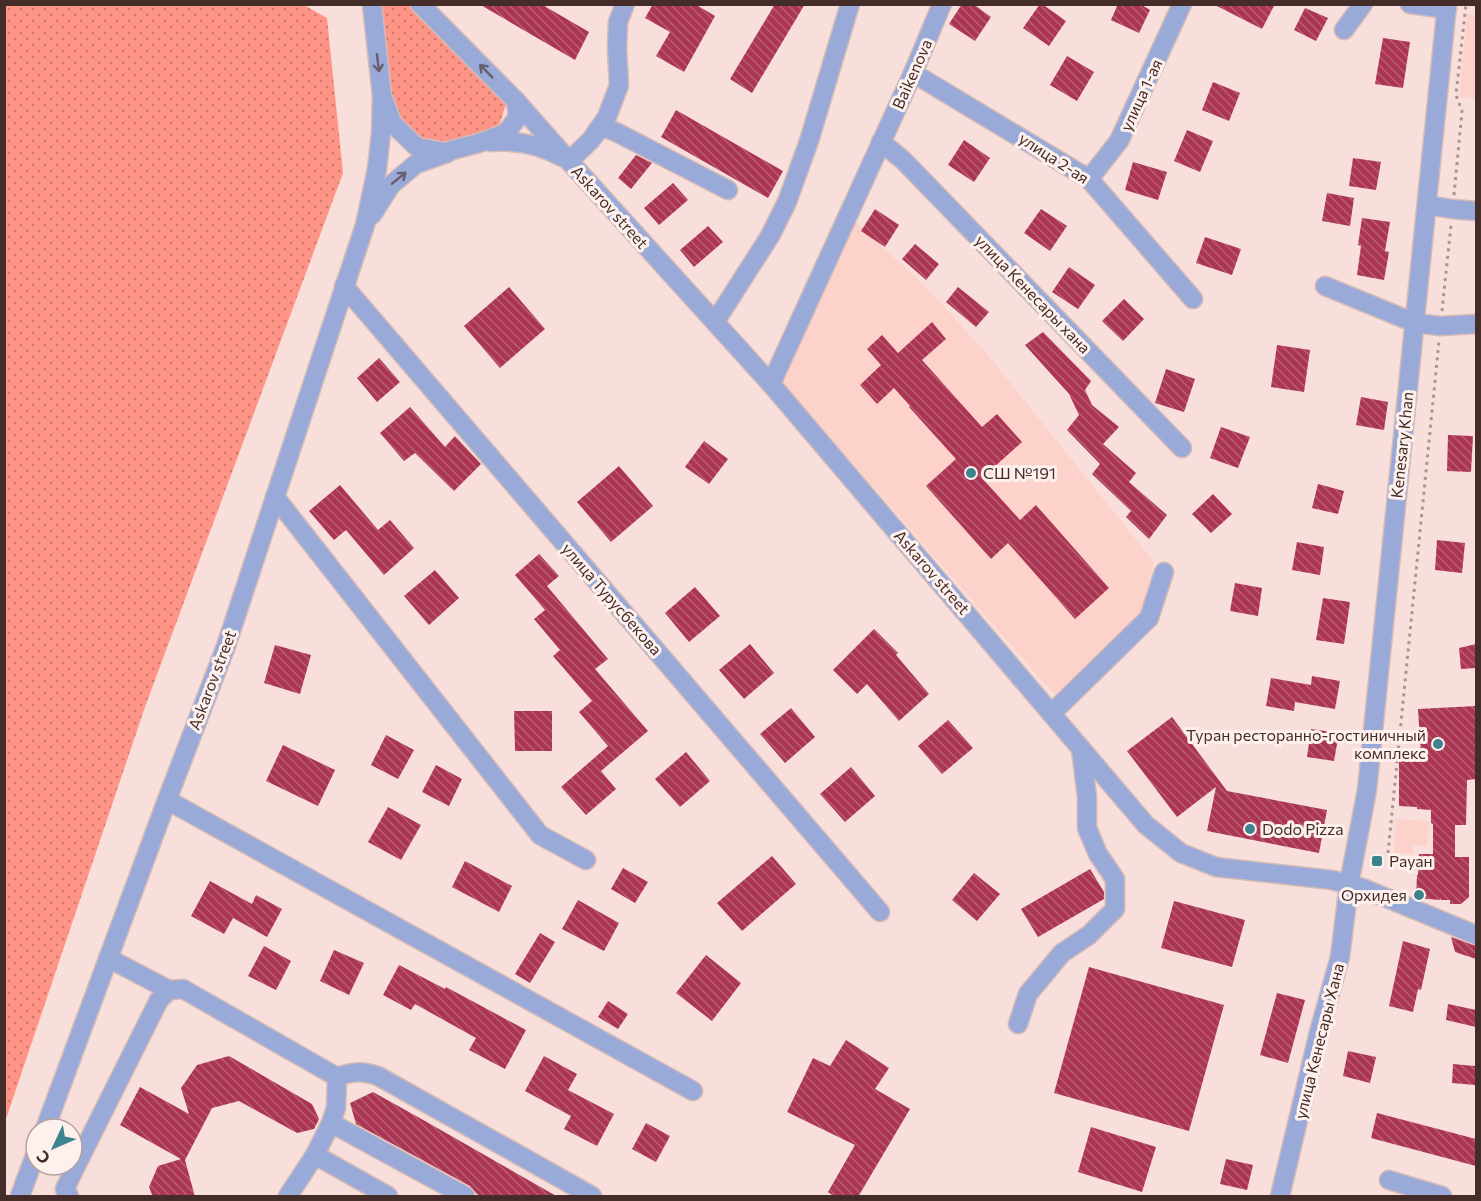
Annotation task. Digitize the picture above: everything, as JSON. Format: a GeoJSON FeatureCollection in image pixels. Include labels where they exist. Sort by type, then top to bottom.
{"type":"FeatureCollection","features":[{"type":"Feature","properties":{"kind":"street"},"geometry":{"type":"LineString","coordinates":[[365,225],[377,168],[381,133],[382,96],[372,4]]}},
{"type":"Feature","properties":{"kind":"street","name":"Askarov street"},"geometry":{"type":"LineString","coordinates":[[420,4],[516,101],[771,384],[1146,825],[1181,853],[1216,867],[1332,880],[1349,884],[1476,935]]}},
{"type":"Feature","properties":{"kind":"street"},"geometry":{"type":"LineString","coordinates":[[382,96],[393,124],[417,147],[445,152],[479,143],[510,141],[547,149],[569,161],[591,140],[607,117],[619,85],[618,22],[625,4]]}},
{"type":"Feature","properties":{"kind":"street"},"geometry":{"type":"LineString","coordinates":[[715,322],[770,236],[787,202],[809,141],[850,4]]}},
{"type":"Feature","properties":{"kind":"street","name":"улица 1-ая"},"geometry":{"type":"LineString","coordinates":[[1089,178],[1119,141],[1182,4]]}},
{"type":"Feature","properties":{"kind":"street"},"geometry":{"type":"LineString","coordinates":[[1344,30],[1363,4]]}},
{"type":"Feature","properties":{"kind":"street"},"geometry":{"type":"LineString","coordinates":[[1410,4],[1447,7]]}},
{"type":"Feature","properties":{"kind":"street","name":"Baikenova"},"geometry":{"type":"LineString","coordinates":[[771,384],[913,73],[938,6]]}},
{"type":"Feature","properties":{"kind":"street","name":"Kenesary Khan"},"geometry":{"type":"LineString","coordinates":[[1349,884],[1367,790],[1447,7]]}},
{"type":"Feature","properties":{"kind":"street","name":"улица 2-ая"},"geometry":{"type":"LineString","coordinates":[[913,73],[1089,178],[1193,299]]}},
{"type":"Feature","properties":{"kind":"street"},"geometry":{"type":"LineString","coordinates":[[365,225],[391,185],[416,164],[506,133],[518,117],[516,101]]}},
{"type":"Feature","properties":{"kind":"street"},"geometry":{"type":"LineString","coordinates":[[597,131],[606,128],[616,132],[728,190]]}},
{"type":"Feature","properties":{"kind":"street","name":"улица Кенесары хана"},"geometry":{"type":"LineString","coordinates":[[881,142],[903,160],[1182,448]]}},
{"type":"Feature","properties":{"kind":"street"},"geometry":{"type":"LineString","coordinates":[[1427,205],[1452,210],[1476,211]]}},
{"type":"Feature","properties":{"kind":"street","name":"Askarov street"},"geometry":{"type":"LineString","coordinates":[[49,1117],[166,800],[226,646],[365,225]]}},
{"type":"Feature","properties":{"kind":"street","name":"улица Турусбекова"},"geometry":{"type":"LineString","coordinates":[[345,286],[880,912]]}},
{"type":"Feature","properties":{"kind":"street"},"geometry":{"type":"LineString","coordinates":[[1324,286],[1415,323],[1440,326],[1476,324]]}},
{"type":"Feature","properties":{"kind":"street"},"geometry":{"type":"LineString","coordinates":[[275,497],[540,835],[585,860]]}},
{"type":"Feature","properties":{"kind":"street"},"geometry":{"type":"LineString","coordinates":[[1052,712],[1149,618],[1164,572]]}},
{"type":"Feature","properties":{"kind":"street"},"geometry":{"type":"LineString","coordinates":[[1018,1024],[1028,994],[1062,953],[1089,935],[1115,909],[1115,879],[1098,854],[1087,828],[1087,797],[1081,749]]}},
{"type":"Feature","properties":{"kind":"street"},"geometry":{"type":"LineString","coordinates":[[166,800],[693,1091]]}},
{"type":"Feature","properties":{"kind":"street","name":"улица Кенесары Хана"},"geometry":{"type":"LineString","coordinates":[[1280,1197],[1319,1032],[1340,957],[1349,884]]}},
{"type":"Feature","properties":{"kind":"street"},"geometry":{"type":"LineString","coordinates":[[108,958],[169,990],[183,989],[337,1077],[354,1072],[378,1076],[592,1197]]}},
{"type":"Feature","properties":{"kind":"street"},"geometry":{"type":"LineString","coordinates":[[69,1197],[65,1189],[72,1174],[159,1000],[169,990]]}},
{"type":"Feature","properties":{"kind":"street"},"geometry":{"type":"LineString","coordinates":[[288,1197],[315,1155],[331,1123],[336,1108],[337,1077]]}},
{"type":"Feature","properties":{"kind":"street"},"geometry":{"type":"LineString","coordinates":[[331,1123],[465,1197]]}},
{"type":"Feature","properties":{"kind":"street"},"geometry":{"type":"LineString","coordinates":[[315,1155],[388,1197]]}},
{"type":"Feature","properties":{"kind":"street"},"geometry":{"type":"LineString","coordinates":[[20,1197],[27,1177]]}},
{"type":"Feature","properties":{"kind":"street"},"geometry":{"type":"LineString","coordinates":[[1389,1180],[1442,1197]]}},
{"type":"Feature","properties":{"kind":"path"},"geometry":{"type":"LineString","coordinates":[[1388,853],[1462,111],[1456,95],[1466,4]]}},
{"type":"Feature","properties":{"kind":"shaded area"},"geometry":{"type":"Polygon","coordinates":[[[5,4],[304,5],[327,18],[343,173],[145,707],[5,1122],[5,4]]]}},
{"type":"Feature","properties":{"kind":"shaded area"},"geometry":{"type":"Polygon","coordinates":[[[380,4],[416,5],[506,104],[499,126],[445,144],[418,139],[399,120],[391,94],[380,4]]]}},
{"type":"Feature","properties":{"kind":"shaded area"},"geometry":{"type":"Polygon","coordinates":[[[1467,14],[1476,15],[1476,99],[1459,97],[1467,14]]]}},
{"type":"Feature","properties":{"kind":"shaded area","name":"СШ №191"},"geometry":{"type":"Polygon","coordinates":[[[854,220],[931,292],[988,355],[1154,562],[1142,610],[1056,697],[783,383],[854,220]]]}},
{"type":"Feature","properties":{"kind":"shaded area"},"geometry":{"type":"Polygon","coordinates":[[[1396,819],[1429,821],[1427,846],[1413,845],[1413,854],[1394,853],[1396,819]]]}},
{"type":"Feature","properties":{"kind":"building"},"geometry":{"type":"Polygon","coordinates":[[[479,4],[541,4],[589,32],[575,60],[479,4]]]}},
{"type":"Feature","properties":{"kind":"building"},"geometry":{"type":"Polygon","coordinates":[[[653,4],[695,4],[715,16],[684,72],[656,56],[670,32],[645,18],[653,4]]]}},
{"type":"Feature","properties":{"kind":"building"},"geometry":{"type":"Polygon","coordinates":[[[775,4],[805,4],[752,93],[730,79],[775,4]]]}},
{"type":"Feature","properties":{"kind":"building"},"geometry":{"type":"Polygon","coordinates":[[[962,4],[973,4],[991,17],[975,41],[949,24],[962,4]]]}},
{"type":"Feature","properties":{"kind":"building"},"geometry":{"type":"Polygon","coordinates":[[[1040,4],[1066,21],[1049,46],[1023,28],[1040,4]]]}},
{"type":"Feature","properties":{"kind":"building"},"geometry":{"type":"Polygon","coordinates":[[[1118,4],[1140,4],[1150,10],[1139,33],[1111,20],[1118,4]]]}},
{"type":"Feature","properties":{"kind":"building"},"geometry":{"type":"Polygon","coordinates":[[[1213,4],[1275,4],[1262,29],[1213,4]]]}},
{"type":"Feature","properties":{"kind":"building"},"geometry":{"type":"Polygon","coordinates":[[[1305,8],[1328,18],[1316,41],[1294,30],[1305,8]]]}},
{"type":"Feature","properties":{"kind":"building"},"geometry":{"type":"Polygon","coordinates":[[[1383,38],[1410,42],[1403,88],[1375,84],[1383,38]]]}},
{"type":"Feature","properties":{"kind":"building"},"geometry":{"type":"Polygon","coordinates":[[[1067,56],[1094,72],[1077,101],[1050,85],[1067,56]]]}},
{"type":"Feature","properties":{"kind":"building"},"geometry":{"type":"Polygon","coordinates":[[[1213,82],[1240,93],[1229,121],[1202,110],[1213,82]]]}},
{"type":"Feature","properties":{"kind":"building"},"geometry":{"type":"Polygon","coordinates":[[[676,110],[783,171],[768,198],[661,137],[676,110]]]}},
{"type":"Feature","properties":{"kind":"building"},"geometry":{"type":"Polygon","coordinates":[[[1187,130],[1213,141],[1200,172],[1174,161],[1187,130]]]}},
{"type":"Feature","properties":{"kind":"building"},"geometry":{"type":"Polygon","coordinates":[[[964,140],[990,158],[974,182],[948,165],[964,140]]]}},
{"type":"Feature","properties":{"kind":"building"},"geometry":{"type":"Polygon","coordinates":[[[636,155],[652,163],[631,189],[618,178],[636,155]]]}},
{"type":"Feature","properties":{"kind":"building"},"geometry":{"type":"Polygon","coordinates":[[[1353,158],[1381,162],[1376,190],[1349,186],[1353,158]]]}},
{"type":"Feature","properties":{"kind":"building"},"geometry":{"type":"Polygon","coordinates":[[[1133,162],[1167,172],[1158,200],[1125,190],[1133,162]]]}},
{"type":"Feature","properties":{"kind":"building"},"geometry":{"type":"Polygon","coordinates":[[[673,183],[688,200],[659,225],[644,208],[673,183]]]}},
{"type":"Feature","properties":{"kind":"building"},"geometry":{"type":"Polygon","coordinates":[[[1327,193],[1354,198],[1350,226],[1322,221],[1327,193]]]}},
{"type":"Feature","properties":{"kind":"building"},"geometry":{"type":"Polygon","coordinates":[[[875,209],[899,225],[885,247],[861,231],[875,209]]]}},
{"type":"Feature","properties":{"kind":"building"},"geometry":{"type":"Polygon","coordinates":[[[1041,209],[1067,226],[1050,251],[1024,233],[1041,209]]]}},
{"type":"Feature","properties":{"kind":"building"},"geometry":{"type":"Polygon","coordinates":[[[1362,218],[1390,222],[1385,251],[1389,252],[1384,280],[1357,275],[1362,218]]]}},
{"type":"Feature","properties":{"kind":"building"},"geometry":{"type":"Polygon","coordinates":[[[708,226],[723,242],[694,267],[680,250],[708,226]]]}},
{"type":"Feature","properties":{"kind":"building"},"geometry":{"type":"Polygon","coordinates":[[[1205,237],[1241,249],[1232,275],[1196,263],[1205,237]]]}},
{"type":"Feature","properties":{"kind":"building"},"geometry":{"type":"Polygon","coordinates":[[[915,244],[939,264],[926,280],[902,259],[915,244]]]}},
{"type":"Feature","properties":{"kind":"building"},"geometry":{"type":"Polygon","coordinates":[[[1069,267],[1095,285],[1078,309],[1052,292],[1069,267]]]}},
{"type":"Feature","properties":{"kind":"building"},"geometry":{"type":"Polygon","coordinates":[[[509,287],[545,329],[500,368],[464,326],[509,287]]]}},
{"type":"Feature","properties":{"kind":"building"},"geometry":{"type":"Polygon","coordinates":[[[958,287],[989,312],[976,327],[946,302],[958,287]]]}},
{"type":"Feature","properties":{"kind":"building"},"geometry":{"type":"Polygon","coordinates":[[[1124,299],[1144,319],[1123,341],[1102,321],[1124,299]]]}},
{"type":"Feature","properties":{"kind":"building","name":"СШ №191"},"geometry":{"type":"Polygon","coordinates":[[[932,322],[946,339],[922,360],[982,427],[997,414],[1022,442],[982,478],[1020,520],[1036,505],[1109,588],[1075,619],[1008,543],[991,559],[926,486],[956,459],[894,388],[877,404],[860,385],[881,365],[867,349],[882,335],[898,353],[932,322]]]}},
{"type":"Feature","properties":{"kind":"building"},"geometry":{"type":"Polygon","coordinates":[[[1043,332],[1091,381],[1085,390],[1092,405],[1119,427],[1103,444],[1136,473],[1129,482],[1167,515],[1149,539],[1126,517],[1131,511],[1092,474],[1100,464],[1067,430],[1079,415],[1069,394],[1025,345],[1043,332]]]}},
{"type":"Feature","properties":{"kind":"building"},"geometry":{"type":"Polygon","coordinates":[[[1277,345],[1310,350],[1304,392],[1271,387],[1277,345]]]}},
{"type":"Feature","properties":{"kind":"building"},"geometry":{"type":"Polygon","coordinates":[[[379,358],[400,382],[377,402],[357,378],[379,358]]]}},
{"type":"Feature","properties":{"kind":"building"},"geometry":{"type":"Polygon","coordinates":[[[1166,369],[1195,379],[1184,412],[1155,403],[1166,369]]]}},
{"type":"Feature","properties":{"kind":"building"},"geometry":{"type":"Polygon","coordinates":[[[1361,397],[1388,402],[1384,430],[1356,425],[1361,397]]]}},
{"type":"Feature","properties":{"kind":"building"},"geometry":{"type":"Polygon","coordinates":[[[410,407],[445,447],[455,436],[481,464],[454,491],[415,453],[404,461],[380,433],[410,407]]]}},
{"type":"Feature","properties":{"kind":"building"},"geometry":{"type":"Polygon","coordinates":[[[1221,427],[1250,437],[1238,468],[1210,458],[1221,427]]]}},
{"type":"Feature","properties":{"kind":"building"},"geometry":{"type":"Polygon","coordinates":[[[1448,435],[1473,436],[1471,472],[1447,471],[1448,435]]]}},
{"type":"Feature","properties":{"kind":"building"},"geometry":{"type":"Polygon","coordinates":[[[704,441],[728,459],[709,484],[685,467],[704,441]]]}},
{"type":"Feature","properties":{"kind":"building"},"geometry":{"type":"Polygon","coordinates":[[[619,466],[653,506],[611,542],[577,502],[619,466]]]}},
{"type":"Feature","properties":{"kind":"building"},"geometry":{"type":"Polygon","coordinates":[[[1318,484],[1344,491],[1338,514],[1312,508],[1318,484]]]}},
{"type":"Feature","properties":{"kind":"building"},"geometry":{"type":"Polygon","coordinates":[[[340,485],[378,530],[390,520],[414,548],[384,575],[346,530],[334,540],[309,511],[340,485]]]}},
{"type":"Feature","properties":{"kind":"building"},"geometry":{"type":"Polygon","coordinates":[[[1213,494],[1232,514],[1211,533],[1192,514],[1213,494]]]}},
{"type":"Feature","properties":{"kind":"building"},"geometry":{"type":"Polygon","coordinates":[[[1437,540],[1465,543],[1462,573],[1435,570],[1437,540]]]}},
{"type":"Feature","properties":{"kind":"building"},"geometry":{"type":"Polygon","coordinates":[[[1297,542],[1324,547],[1320,575],[1292,570],[1297,542]]]}},
{"type":"Feature","properties":{"kind":"building"},"geometry":{"type":"Polygon","coordinates":[[[539,554],[559,576],[547,586],[608,659],[595,669],[648,731],[601,771],[616,789],[586,815],[561,787],[608,746],[579,712],[592,701],[553,656],[560,650],[534,619],[545,610],[515,575],[539,554]]]}},
{"type":"Feature","properties":{"kind":"building"},"geometry":{"type":"Polygon","coordinates":[[[435,570],[459,598],[429,625],[404,596],[435,570]]]}},
{"type":"Feature","properties":{"kind":"building"},"geometry":{"type":"Polygon","coordinates":[[[1235,583],[1262,588],[1258,616],[1230,611],[1235,583]]]}},
{"type":"Feature","properties":{"kind":"building"},"geometry":{"type":"Polygon","coordinates":[[[695,587],[720,616],[689,642],[665,613],[695,587]]]}},
{"type":"Feature","properties":{"kind":"building"},"geometry":{"type":"Polygon","coordinates":[[[1323,598],[1350,602],[1344,644],[1316,640],[1323,598]]]}},
{"type":"Feature","properties":{"kind":"building"},"geometry":{"type":"Polygon","coordinates":[[[874,629],[898,653],[896,655],[929,694],[899,721],[867,684],[857,694],[833,670],[874,629]]]}},
{"type":"Feature","properties":{"kind":"building"},"geometry":{"type":"Polygon","coordinates":[[[750,644],[774,673],[744,699],[719,670],[750,644]]]}},
{"type":"Feature","properties":{"kind":"building"},"geometry":{"type":"Polygon","coordinates":[[[1476,644],[1476,668],[1461,669],[1459,648],[1476,644]]]}},
{"type":"Feature","properties":{"kind":"building"},"geometry":{"type":"Polygon","coordinates":[[[275,645],[311,655],[300,694],[264,683],[275,645]]]}},
{"type":"Feature","properties":{"kind":"building"},"geometry":{"type":"Polygon","coordinates":[[[1312,676],[1340,681],[1335,709],[1295,702],[1294,711],[1266,706],[1271,678],[1311,685],[1312,676]]]}},
{"type":"Feature","properties":{"kind":"building"},"geometry":{"type":"Polygon","coordinates":[[[1476,706],[1476,779],[1467,780],[1466,825],[1455,825],[1455,857],[1469,857],[1469,897],[1461,904],[1450,904],[1450,900],[1440,898],[1440,900],[1416,898],[1419,854],[1433,854],[1433,824],[1431,823],[1431,810],[1399,806],[1399,755],[1421,755],[1418,709],[1476,706]]]}},
{"type":"Feature","properties":{"kind":"building"},"geometry":{"type":"Polygon","coordinates":[[[791,708],[815,737],[785,763],[760,734],[791,708]]]}},
{"type":"Feature","properties":{"kind":"building"},"geometry":{"type":"Polygon","coordinates":[[[514,711],[552,711],[552,751],[515,751],[514,711]]]}},
{"type":"Feature","properties":{"kind":"building"},"geometry":{"type":"Polygon","coordinates":[[[1172,717],[1227,791],[1327,810],[1319,853],[1207,831],[1216,787],[1177,817],[1127,751],[1172,717]]]}},
{"type":"Feature","properties":{"kind":"building"},"geometry":{"type":"Polygon","coordinates":[[[948,720],[973,748],[942,774],[918,746],[948,720]]]}},
{"type":"Feature","properties":{"kind":"building"},"geometry":{"type":"Polygon","coordinates":[[[1311,729],[1339,733],[1334,761],[1307,757],[1311,729]]]}},
{"type":"Feature","properties":{"kind":"building"},"geometry":{"type":"Polygon","coordinates":[[[386,735],[414,750],[398,779],[371,765],[386,735]]]}},
{"type":"Feature","properties":{"kind":"building"},"geometry":{"type":"Polygon","coordinates":[[[283,745],[335,770],[318,806],[266,781],[283,745]]]}},
{"type":"Feature","properties":{"kind":"building"},"geometry":{"type":"Polygon","coordinates":[[[686,752],[710,781],[680,807],[655,779],[686,752]]]}},
{"type":"Feature","properties":{"kind":"building"},"geometry":{"type":"Polygon","coordinates":[[[436,765],[462,779],[449,806],[422,792],[436,765]]]}},
{"type":"Feature","properties":{"kind":"building"},"geometry":{"type":"Polygon","coordinates":[[[851,767],[875,796],[845,822],[820,794],[851,767]]]}},
{"type":"Feature","properties":{"kind":"building"},"geometry":{"type":"Polygon","coordinates":[[[388,807],[421,825],[401,860],[368,842],[388,807]]]}},
{"type":"Feature","properties":{"kind":"building"},"geometry":{"type":"Polygon","coordinates":[[[772,856],[796,884],[742,931],[717,903],[772,856]]]}},
{"type":"Feature","properties":{"kind":"building"},"geometry":{"type":"Polygon","coordinates":[[[465,861],[512,886],[499,912],[452,887],[465,861]]]}},
{"type":"Feature","properties":{"kind":"building"},"geometry":{"type":"Polygon","coordinates":[[[623,868],[648,882],[635,903],[611,889],[623,868]]]}},
{"type":"Feature","properties":{"kind":"building"},"geometry":{"type":"Polygon","coordinates":[[[1090,869],[1104,892],[1104,899],[1038,937],[1021,909],[1090,869]]]}},
{"type":"Feature","properties":{"kind":"building"},"geometry":{"type":"Polygon","coordinates":[[[974,873],[1000,894],[977,921],[952,900],[974,873]]]}},
{"type":"Feature","properties":{"kind":"building"},"geometry":{"type":"Polygon","coordinates":[[[210,881],[252,904],[256,895],[282,909],[267,937],[233,918],[224,934],[191,916],[210,881]]]}},
{"type":"Feature","properties":{"kind":"building"},"geometry":{"type":"Polygon","coordinates":[[[578,900],[619,923],[604,951],[562,929],[578,900]]]}},
{"type":"Feature","properties":{"kind":"building"},"geometry":{"type":"Polygon","coordinates":[[[1174,901],[1245,920],[1232,967],[1161,948],[1174,901]]]}},
{"type":"Feature","properties":{"kind":"building"},"geometry":{"type":"Polygon","coordinates":[[[540,933],[555,942],[530,983],[515,974],[540,933]]]}},
{"type":"Feature","properties":{"kind":"building"},"geometry":{"type":"Polygon","coordinates":[[[1451,937],[1476,946],[1476,959],[1455,952],[1451,937]]]}},
{"type":"Feature","properties":{"kind":"building"},"geometry":{"type":"Polygon","coordinates":[[[1403,941],[1430,949],[1421,990],[1418,989],[1413,1012],[1389,1006],[1403,941]]]}},
{"type":"Feature","properties":{"kind":"building"},"geometry":{"type":"Polygon","coordinates":[[[264,946],[291,961],[276,990],[248,976],[264,946]]]}},
{"type":"Feature","properties":{"kind":"building"},"geometry":{"type":"Polygon","coordinates":[[[334,950],[364,963],[349,995],[320,981],[334,950]]]}},
{"type":"Feature","properties":{"kind":"building"},"geometry":{"type":"Polygon","coordinates":[[[706,955],[741,983],[712,1021],[676,993],[706,955]]]}},
{"type":"Feature","properties":{"kind":"building"},"geometry":{"type":"Polygon","coordinates":[[[399,965],[445,989],[446,987],[526,1030],[505,1069],[469,1050],[476,1038],[415,1004],[411,1010],[383,995],[399,965]]]}},
{"type":"Feature","properties":{"kind":"building"},"geometry":{"type":"Polygon","coordinates":[[[1089,967],[1224,1005],[1189,1131],[1054,1093],[1089,967]]]}},
{"type":"Feature","properties":{"kind":"building"},"geometry":{"type":"Polygon","coordinates":[[[1277,993],[1305,1000],[1288,1063],[1260,1055],[1277,993]]]}},
{"type":"Feature","properties":{"kind":"building"},"geometry":{"type":"Polygon","coordinates":[[[608,1001],[628,1014],[618,1029],[598,1017],[608,1001]]]}},
{"type":"Feature","properties":{"kind":"building"},"geometry":{"type":"Polygon","coordinates":[[[1448,1004],[1476,1010],[1476,1027],[1446,1020],[1448,1004]]]}},
{"type":"Feature","properties":{"kind":"building"},"geometry":{"type":"Polygon","coordinates":[[[846,1040],[889,1068],[875,1089],[910,1109],[858,1197],[835,1197],[828,1192],[855,1145],[787,1112],[813,1058],[830,1066],[846,1040]]]}},
{"type":"Feature","properties":{"kind":"building"},"geometry":{"type":"Polygon","coordinates":[[[1348,1051],[1376,1057],[1370,1083],[1343,1076],[1348,1051]]]}},
{"type":"Feature","properties":{"kind":"building"},"geometry":{"type":"Polygon","coordinates":[[[229,1056],[312,1104],[319,1119],[314,1129],[297,1133],[239,1101],[212,1108],[185,1160],[195,1197],[153,1197],[149,1187],[158,1166],[181,1159],[120,1125],[140,1087],[189,1114],[181,1088],[197,1065],[229,1056]]]}},
{"type":"Feature","properties":{"kind":"building"},"geometry":{"type":"Polygon","coordinates":[[[544,1056],[577,1074],[568,1090],[614,1114],[597,1146],[564,1129],[571,1116],[525,1091],[544,1056]]]}},
{"type":"Feature","properties":{"kind":"building"},"geometry":{"type":"Polygon","coordinates":[[[1453,1064],[1475,1066],[1475,1085],[1452,1083],[1453,1064]]]}},
{"type":"Feature","properties":{"kind":"building"},"geometry":{"type":"Polygon","coordinates":[[[373,1092],[558,1197],[481,1197],[470,1186],[356,1124],[350,1103],[373,1092]]]}},
{"type":"Feature","properties":{"kind":"building"},"geometry":{"type":"Polygon","coordinates":[[[1377,1113],[1476,1139],[1476,1166],[1371,1138],[1377,1113]]]}},
{"type":"Feature","properties":{"kind":"building"},"geometry":{"type":"Polygon","coordinates":[[[646,1123],[670,1136],[656,1162],[632,1149],[646,1123]]]}},
{"type":"Feature","properties":{"kind":"building"},"geometry":{"type":"Polygon","coordinates":[[[1091,1127],[1156,1147],[1142,1192],[1078,1172],[1091,1127]]]}},
{"type":"Feature","properties":{"kind":"building"},"geometry":{"type":"Polygon","coordinates":[[[1226,1159],[1253,1165],[1247,1190],[1220,1184],[1226,1159]]]}},
{"type":"Feature","properties":{"kind":"place","name":"СШ №191"},"geometry":{"type":"Point","coordinates":[971,473]}},
{"type":"Feature","properties":{"kind":"place","name":"Туран ресторанно-гостиничный комплекс"},"geometry":{"type":"Point","coordinates":[1438,744]}},
{"type":"Feature","properties":{"kind":"place","name":"Dodo Pizza"},"geometry":{"type":"Point","coordinates":[1250,829]}},
{"type":"Feature","properties":{"kind":"place","name":"Рауан"},"geometry":{"type":"Point","coordinates":[1377,861]}},
{"type":"Feature","properties":{"kind":"place","name":"Орхидея"},"geometry":{"type":"Point","coordinates":[1419,895]}}]}
